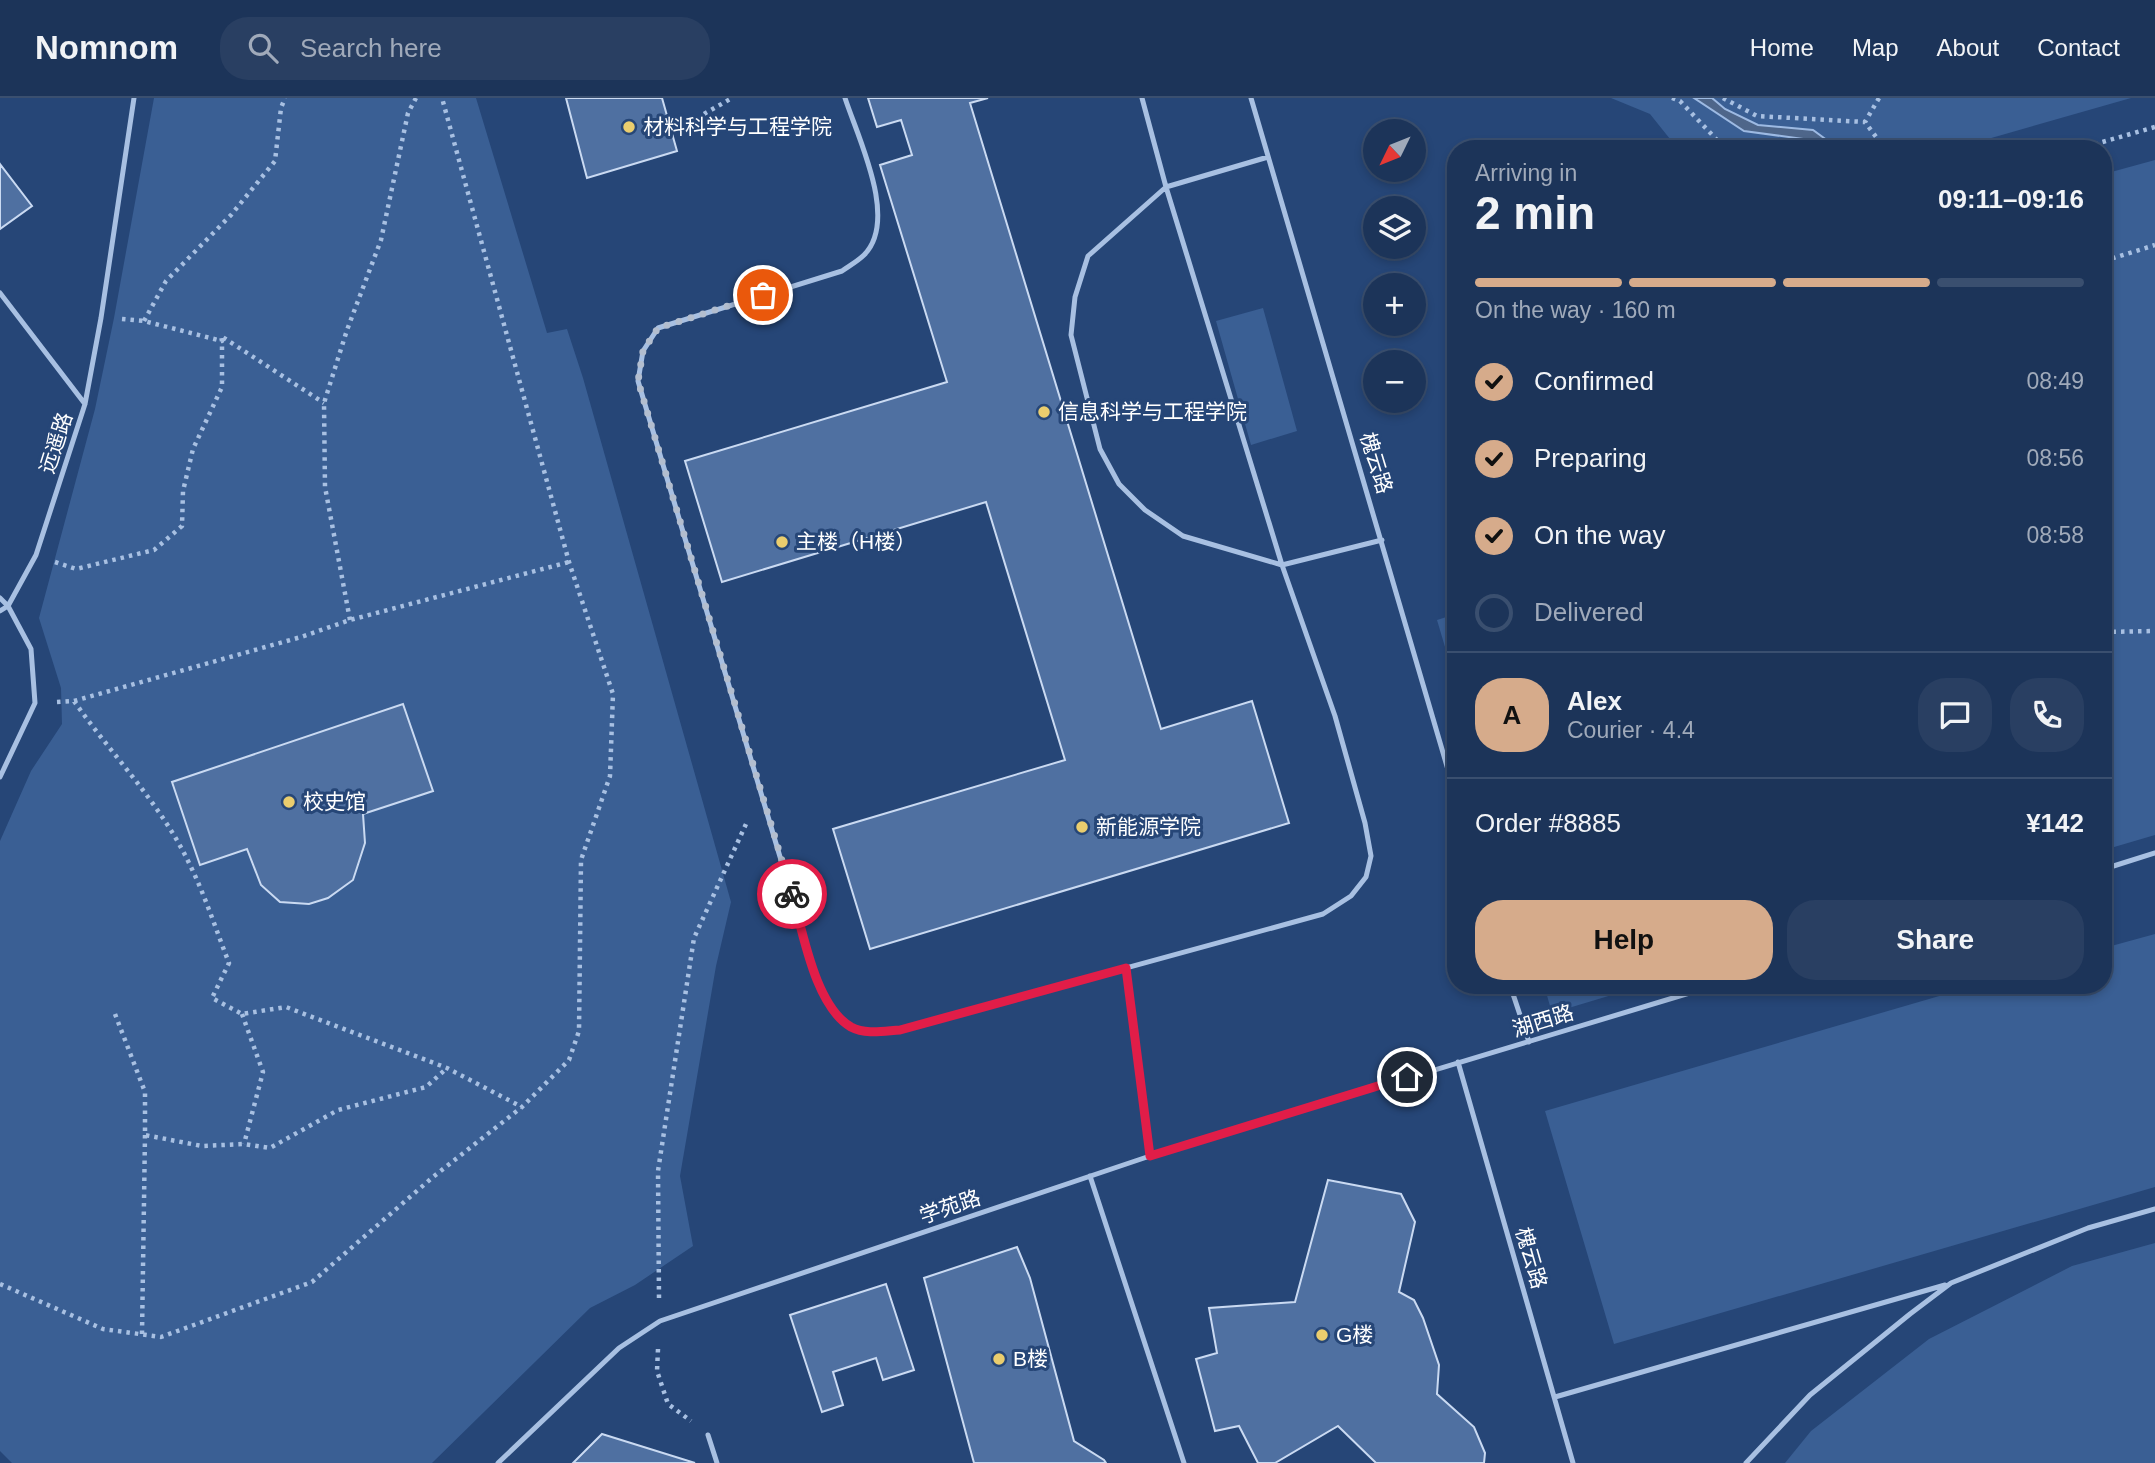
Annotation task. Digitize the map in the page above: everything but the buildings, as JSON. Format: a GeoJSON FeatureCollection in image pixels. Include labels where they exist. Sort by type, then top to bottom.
{"type":"FeatureCollection","features":[{"type":"Feature","properties":{"kind":"lane","name":"远遥路"},"geometry":{"type":"LineString","coordinates":[[8,606],[36,555],[85,404],[101,318],[134,98]]}},
{"type":"Feature","properties":{"kind":"lane"},"geometry":{"type":"LineString","coordinates":[[845,98],[878,196],[878,228],[865,254],[842,271],[658,328],[643,351],[638,381],[818,984],[828,1003],[851,1027],[867,1032],[900,1030],[1323,914],[1351,896],[1366,877],[1371,856],[1365,823],[1335,716],[1282,565],[1166,187],[1142,98]]}},
{"type":"Feature","properties":{"kind":"lane","name":"槐云路"},"geometry":{"type":"LineString","coordinates":[[1251,98],[1447,766]]}},
{"type":"Feature","properties":{"kind":"lane"},"geometry":{"type":"LineString","coordinates":[[1268,157],[1166,187],[1088,256],[1075,297],[1071,335],[1100,449],[1119,484],[1145,510],[1182,536],[1282,565],[1382,540]]}},
{"type":"Feature","properties":{"kind":"lane"},"geometry":{"type":"LineString","coordinates":[[0,293],[85,404]]}},
{"type":"Feature","properties":{"kind":"lane"},"geometry":{"type":"LineString","coordinates":[[0,598],[8,606],[31,649],[35,703],[0,777]]}},
{"type":"Feature","properties":{"kind":"lane"},"geometry":{"type":"LineString","coordinates":[[0,611],[8,606]]}},
{"type":"Feature","properties":{"kind":"lane"},"geometry":{"type":"LineString","coordinates":[[2112,866],[2155,853]]}},
{"type":"Feature","properties":{"kind":"lane"},"geometry":{"type":"LineString","coordinates":[[1126,968],[1150,1156]]}},
{"type":"Feature","properties":{"kind":"lane"},"geometry":{"type":"LineString","coordinates":[[1513,994],[1529,1042]]}},
{"type":"Feature","properties":{"kind":"lane","name":"湖西路"},"geometry":{"type":"LineString","coordinates":[[1458,1062],[1686,994]]}},
{"type":"Feature","properties":{"kind":"lane","name":"槐云路"},"geometry":{"type":"LineString","coordinates":[[1458,1062],[1573,1463]]}},
{"type":"Feature","properties":{"kind":"lane","name":"学苑路"},"geometry":{"type":"LineString","coordinates":[[498,1463],[619,1348],[660,1321],[1150,1156],[1458,1062]]}},
{"type":"Feature","properties":{"kind":"lane"},"geometry":{"type":"LineString","coordinates":[[1090,1176],[1184,1463]]}},
{"type":"Feature","properties":{"kind":"lane"},"geometry":{"type":"LineString","coordinates":[[1555,1396],[1951,1283],[2088,1228],[2155,1209]]}},
{"type":"Feature","properties":{"kind":"lane"},"geometry":{"type":"LineString","coordinates":[[1746,1463],[1811,1395],[1951,1283]]}},
{"type":"Feature","properties":{"kind":"lane"},"geometry":{"type":"LineString","coordinates":[[709,1434],[717,1463]]}},
{"type":"Feature","properties":{"kind":"path"},"geometry":{"type":"LineString","coordinates":[[144,321],[166,281],[231,215],[275,161],[281,108],[285,98]]}},
{"type":"Feature","properties":{"kind":"path"},"geometry":{"type":"LineString","coordinates":[[350,620],[325,487],[324,403],[347,330],[381,240],[408,113],[416,98]]}},
{"type":"Feature","properties":{"kind":"path"},"geometry":{"type":"LineString","coordinates":[[0,1284],[103,1329],[161,1337],[312,1282],[433,1177],[522,1107],[569,1060],[579,1031],[581,860],[610,776],[613,694],[569,562],[442,98]]}},
{"type":"Feature","properties":{"kind":"path"},"geometry":{"type":"LineString","coordinates":[[704,114],[732,98]]}},
{"type":"Feature","properties":{"kind":"path"},"geometry":{"type":"LineString","coordinates":[[1672,98],[1680,101],[1717,140]]}},
{"type":"Feature","properties":{"kind":"path"},"geometry":{"type":"LineString","coordinates":[[1724,98],[1757,116],[1865,122]]}},
{"type":"Feature","properties":{"kind":"path"},"geometry":{"type":"LineString","coordinates":[[1865,122],[1879,98]]}},
{"type":"Feature","properties":{"kind":"path"},"geometry":{"type":"LineString","coordinates":[[1865,122],[1878,140]]}},
{"type":"Feature","properties":{"kind":"path"},"geometry":{"type":"LineString","coordinates":[[2109,140],[2155,127]]}},
{"type":"Feature","properties":{"kind":"path"},"geometry":{"type":"LineString","coordinates":[[2112,258],[2155,245]]}},
{"type":"Feature","properties":{"kind":"path"},"geometry":{"type":"LineString","coordinates":[[101,318],[144,321],[222,341]]}},
{"type":"Feature","properties":{"kind":"path"},"geometry":{"type":"LineString","coordinates":[[36,555],[76,569],[154,550],[182,526],[183,491],[193,449],[222,387],[221,336],[324,403]]}},
{"type":"Feature","properties":{"kind":"path"},"geometry":{"type":"LineString","coordinates":[[35,703],[74,701],[301,637],[350,620],[569,562]]}},
{"type":"Feature","properties":{"kind":"path"},"geometry":{"type":"LineString","coordinates":[[2112,632],[2155,631]]}},
{"type":"Feature","properties":{"kind":"path"},"geometry":{"type":"LineString","coordinates":[[74,701],[102,741],[146,793],[189,862],[229,963],[212,998],[242,1014],[286,1007],[447,1068],[522,1107]]}},
{"type":"Feature","properties":{"kind":"path"},"geometry":{"type":"LineString","coordinates":[[709,1434],[668,1404],[657,1371],[660,1321],[658,1171],[694,938],[761,791]]}},
{"type":"Feature","properties":{"kind":"path"},"geometry":{"type":"LineString","coordinates":[[115,1014],[145,1092],[142,1334]]}},
{"type":"Feature","properties":{"kind":"path"},"geometry":{"type":"LineString","coordinates":[[242,1014],[263,1072],[244,1144]]}},
{"type":"Feature","properties":{"kind":"path"},"geometry":{"type":"LineString","coordinates":[[145,1135],[202,1146],[244,1144],[270,1148],[338,1110],[426,1087],[447,1068]]}},
{"type":"Feature","properties":{"kind":"shaded area"},"geometry":{"type":"Polygon","coordinates":[[[154,98],[476,98],[547,333],[567,329],[583,378],[731,902],[716,966],[680,1176],[693,1246],[635,1285],[590,1308],[432,1463],[12,1463],[0,1451],[0,841],[31,771],[62,724],[61,688],[39,618],[95,409],[154,98]]]}},
{"type":"Feature","properties":{"kind":"shaded area"},"geometry":{"type":"Polygon","coordinates":[[[1611,98],[2131,98],[1984,140],[1671,140],[1650,114],[1611,98]]]}},
{"type":"Feature","properties":{"kind":"shaded area"},"geometry":{"type":"Polygon","coordinates":[[[1694,98],[1712,98],[1725,109],[1758,125],[1813,130],[1827,140],[1804,140],[1744,131],[1694,98]]]}},
{"type":"Feature","properties":{"kind":"shaded area"},"geometry":{"type":"Polygon","coordinates":[[[2155,160],[2155,835],[2112,848],[2112,172],[2155,160]]]}},
{"type":"Feature","properties":{"kind":"shaded area"},"geometry":{"type":"Polygon","coordinates":[[[1263,308],[1297,431],[1251,445],[1216,321],[1263,308]]]}},
{"type":"Feature","properties":{"kind":"shaded area"},"geometry":{"type":"Polygon","coordinates":[[[1447,617],[1447,654],[1437,620],[1447,617]]]}},
{"type":"Feature","properties":{"kind":"shaded area"},"geometry":{"type":"Polygon","coordinates":[[[2155,934],[2155,1187],[1614,1344],[1545,1111],[1946,994],[2112,994],[2112,946],[2155,934]]]}},
{"type":"Feature","properties":{"kind":"shaded area"},"geometry":{"type":"Polygon","coordinates":[[[1547,994],[1615,994],[1552,1013],[1547,994]]]}},
{"type":"Feature","properties":{"kind":"shaded area"},"geometry":{"type":"Polygon","coordinates":[[[2155,1243],[2155,1463],[1785,1463],[1811,1431],[1929,1339],[2072,1266],[2155,1243]]]}},
{"type":"Feature","properties":{"kind":"way so far"},"geometry":{"type":"LineString","coordinates":[[763,295],[658,328],[643,351],[638,381],[792,894]]}},
{"type":"Feature","properties":{"kind":"place","name":"材料科学与工程学院"},"geometry":{"type":"Point","coordinates":[629,127]}},
{"type":"Feature","properties":{"kind":"place","name":"信息科学与工程学院"},"geometry":{"type":"Point","coordinates":[1044,412]}},
{"type":"Feature","properties":{"kind":"place","name":"主楼（H楼）"},"geometry":{"type":"Point","coordinates":[782,542]}},
{"type":"Feature","properties":{"kind":"place","name":"校史馆"},"geometry":{"type":"Point","coordinates":[289,802]}},
{"type":"Feature","properties":{"kind":"place","name":"新能源学院"},"geometry":{"type":"Point","coordinates":[1082,827]}},
{"type":"Feature","properties":{"kind":"place","name":"G楼"},"geometry":{"type":"Point","coordinates":[1322,1335]}},
{"type":"Feature","properties":{"kind":"place","name":"B楼"},"geometry":{"type":"Point","coordinates":[999,1359]}},
{"type":"Feature","properties":{"kind":"route"},"geometry":{"type":"LineString","coordinates":[[792,894],[818,984],[828,1003],[851,1027],[867,1032],[900,1030],[1126,968],[1150,1156],[1407,1077]]}}]}
